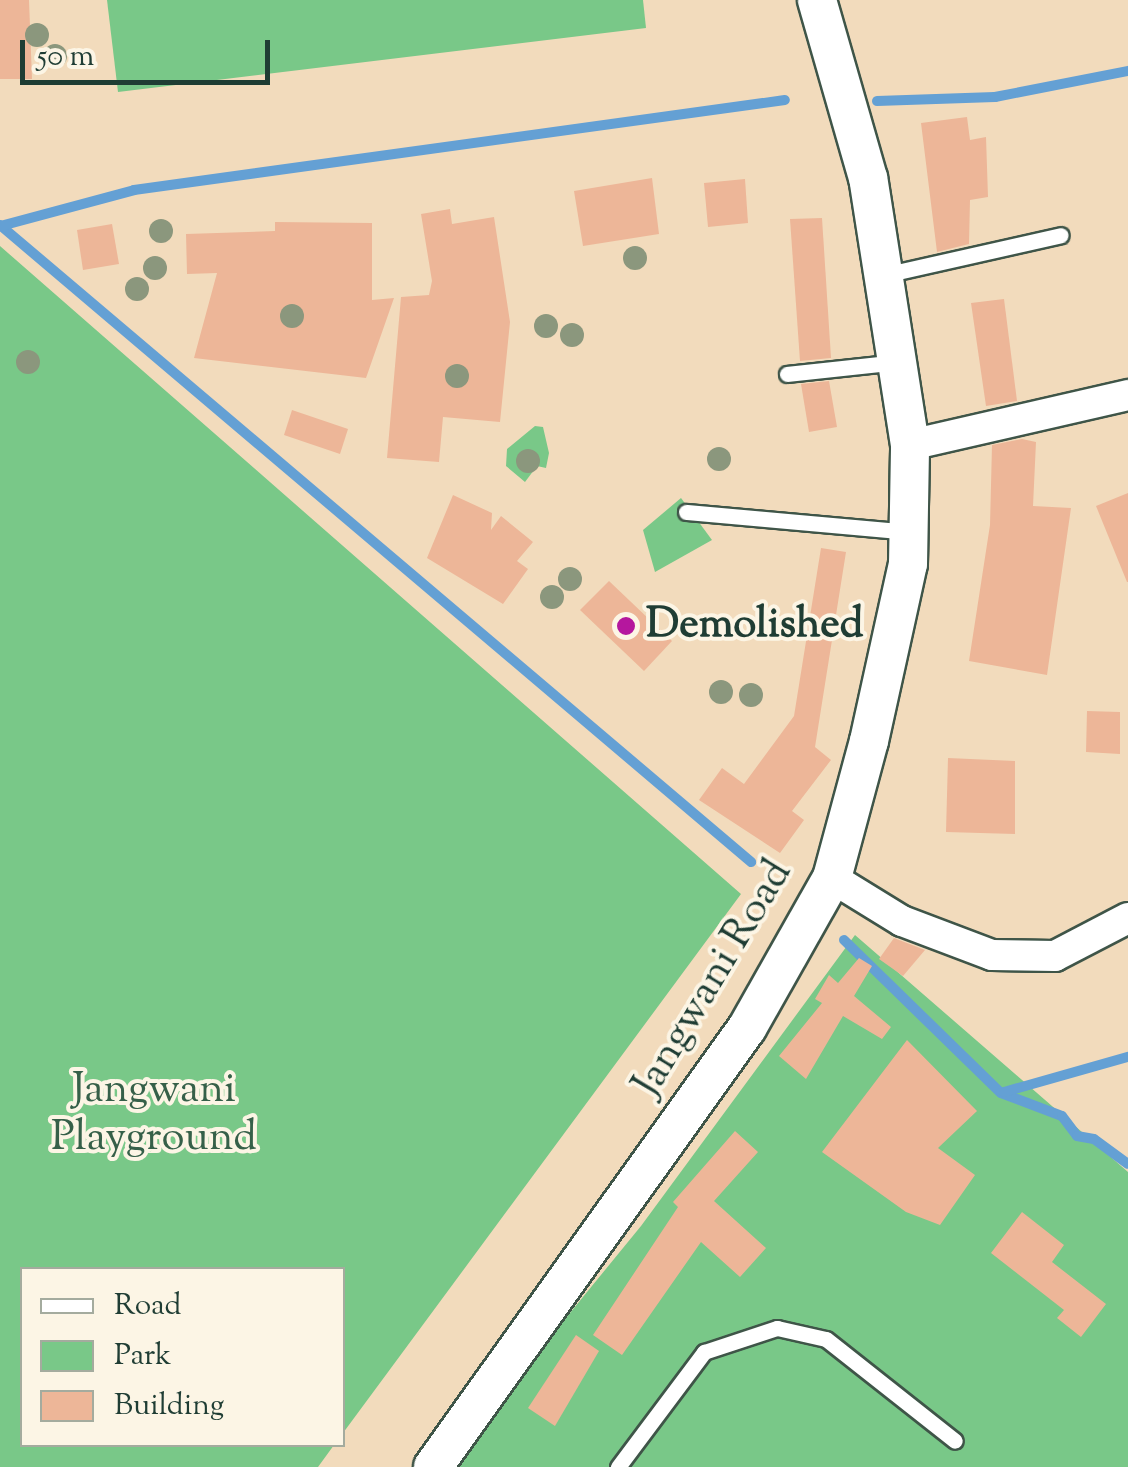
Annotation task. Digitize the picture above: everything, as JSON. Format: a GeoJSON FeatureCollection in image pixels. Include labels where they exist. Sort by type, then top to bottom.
{"type":"FeatureCollection","features":[{"type":"Feature","properties":{"kind":"street","name":"Jangwani Road"},"geometry":{"type":"LineString","coordinates":[[435,1466],[748,1028],[832,878],[869,741],[908,564],[910,445],[868,178],[817,0]]}},
{"type":"Feature","properties":{"kind":"street"},"geometry":{"type":"LineString","coordinates":[[910,445],[1128,395]]}},
{"type":"Feature","properties":{"kind":"street"},"geometry":{"type":"LineString","coordinates":[[832,878],[902,922],[992,955],[1054,956],[1128,918]]}},
{"type":"Feature","properties":{"kind":"lane"},"geometry":{"type":"LineString","coordinates":[[883,275],[1061,236]]}},
{"type":"Feature","properties":{"kind":"lane"},"geometry":{"type":"LineString","coordinates":[[787,374],[897,362]]}},
{"type":"Feature","properties":{"kind":"lane"},"geometry":{"type":"LineString","coordinates":[[686,512],[908,532]]}},
{"type":"Feature","properties":{"kind":"lane"},"geometry":{"type":"LineString","coordinates":[[618,1467],[704,1352],[777,1328],[826,1339],[955,1440]]}},
{"type":"Feature","properties":{"kind":"green space"},"geometry":{"type":"Polygon","coordinates":[[[107,0],[643,0],[646,28],[118,92],[107,0]]]}},
{"type":"Feature","properties":{"kind":"green space","name":"Jangwani Playground"},"geometry":{"type":"Polygon","coordinates":[[[0,246],[741,894],[345,1430],[345,1267],[20,1267],[20,1447],[333,1447],[318,1467],[0,1467],[0,246]]]}},
{"type":"Feature","properties":{"kind":"green space"},"geometry":{"type":"Polygon","coordinates":[[[535,426],[543,427],[549,453],[546,468],[537,466],[525,482],[506,466],[507,449],[535,426]]]}},
{"type":"Feature","properties":{"kind":"green space"},"geometry":{"type":"Polygon","coordinates":[[[681,498],[712,540],[655,572],[643,530],[681,498]]]}},
{"type":"Feature","properties":{"kind":"green space"},"geometry":{"type":"Polygon","coordinates":[[[855,935],[1128,1172],[1128,1467],[444,1467],[641,1226],[855,935]]]}},
{"type":"Feature","properties":{"kind":"building"},"geometry":{"type":"Polygon","coordinates":[[[0,0],[29,0],[32,79],[0,79],[0,0]]]}},
{"type":"Feature","properties":{"kind":"building"},"geometry":{"type":"Polygon","coordinates":[[[967,117],[970,140],[986,137],[988,197],[970,200],[969,244],[937,252],[921,123],[967,117]]]}},
{"type":"Feature","properties":{"kind":"building"},"geometry":{"type":"Polygon","coordinates":[[[652,178],[659,234],[583,246],[574,191],[652,178]]]}},
{"type":"Feature","properties":{"kind":"building"},"geometry":{"type":"Polygon","coordinates":[[[745,179],[748,223],[708,227],[704,183],[745,179]]]}},
{"type":"Feature","properties":{"kind":"building"},"geometry":{"type":"Polygon","coordinates":[[[450,209],[452,224],[494,217],[510,322],[500,422],[443,417],[439,462],[387,458],[401,297],[429,295],[432,281],[421,214],[450,209]]]}},
{"type":"Feature","properties":{"kind":"building"},"geometry":{"type":"Polygon","coordinates":[[[822,218],[831,358],[800,361],[790,219],[822,218]]]}},
{"type":"Feature","properties":{"kind":"building"},"geometry":{"type":"Polygon","coordinates":[[[275,222],[372,223],[372,300],[394,298],[366,378],[194,358],[217,273],[187,274],[186,234],[275,231],[275,222]]]}},
{"type":"Feature","properties":{"kind":"building"},"geometry":{"type":"Polygon","coordinates":[[[112,224],[119,264],[83,270],[77,230],[112,224]]]}},
{"type":"Feature","properties":{"kind":"building"},"geometry":{"type":"Polygon","coordinates":[[[1004,299],[1017,401],[986,406],[971,303],[1004,299]]]}},
{"type":"Feature","properties":{"kind":"building"},"geometry":{"type":"Polygon","coordinates":[[[829,381],[837,427],[809,432],[801,384],[829,381]]]}},
{"type":"Feature","properties":{"kind":"building"},"geometry":{"type":"Polygon","coordinates":[[[292,410],[348,429],[340,454],[284,435],[292,410]]]}},
{"type":"Feature","properties":{"kind":"building"},"geometry":{"type":"Polygon","coordinates":[[[1022,439],[1036,442],[1033,506],[1071,508],[1047,675],[969,661],[990,525],[992,445],[1022,439]]]}},
{"type":"Feature","properties":{"kind":"building"},"geometry":{"type":"Polygon","coordinates":[[[1128,493],[1128,582],[1127,582],[1096,506],[1128,493]]]}},
{"type":"Feature","properties":{"kind":"building"},"geometry":{"type":"Polygon","coordinates":[[[453,495],[492,513],[491,530],[501,516],[533,542],[517,561],[528,569],[503,604],[427,558],[453,495]]]}},
{"type":"Feature","properties":{"kind":"building"},"geometry":{"type":"Polygon","coordinates":[[[821,548],[846,552],[815,747],[831,760],[792,811],[804,820],[780,853],[699,800],[722,768],[744,784],[794,716],[821,548]]]}},
{"type":"Feature","properties":{"kind":"building","name":"Demolished"},"geometry":{"type":"Polygon","coordinates":[[[609,581],[672,641],[644,671],[580,610],[609,581]]]}},
{"type":"Feature","properties":{"kind":"building"},"geometry":{"type":"Polygon","coordinates":[[[1087,711],[1120,712],[1120,754],[1086,752],[1087,711]]]}},
{"type":"Feature","properties":{"kind":"building"},"geometry":{"type":"Polygon","coordinates":[[[948,758],[1015,761],[1015,834],[946,832],[948,758]]]}},
{"type":"Feature","properties":{"kind":"building"},"geometry":{"type":"Polygon","coordinates":[[[894,938],[925,950],[903,976],[879,959],[894,938]]]}},
{"type":"Feature","properties":{"kind":"building"},"geometry":{"type":"Polygon","coordinates":[[[859,958],[872,966],[854,996],[891,1027],[882,1039],[843,1016],[806,1079],[779,1056],[822,1003],[815,999],[829,975],[838,983],[859,958]]]}},
{"type":"Feature","properties":{"kind":"building"},"geometry":{"type":"Polygon","coordinates":[[[907,1040],[977,1111],[938,1148],[975,1175],[940,1225],[906,1212],[822,1152],[907,1040]]]}},
{"type":"Feature","properties":{"kind":"building"},"geometry":{"type":"Polygon","coordinates":[[[735,1131],[758,1152],[714,1201],[766,1248],[740,1277],[701,1242],[622,1355],[593,1335],[678,1207],[673,1202],[735,1131]]]}},
{"type":"Feature","properties":{"kind":"building"},"geometry":{"type":"Polygon","coordinates":[[[1022,1212],[1064,1245],[1052,1262],[1106,1304],[1081,1337],[1057,1318],[1064,1310],[991,1253],[1022,1212]]]}},
{"type":"Feature","properties":{"kind":"building"},"geometry":{"type":"Polygon","coordinates":[[[576,1335],[599,1351],[555,1426],[528,1408],[576,1335]]]}},
{"type":"Feature","properties":{"kind":"waterway"},"geometry":{"type":"LineString","coordinates":[[877,101],[995,97],[1128,71]]}},
{"type":"Feature","properties":{"kind":"waterway"},"geometry":{"type":"LineString","coordinates":[[1,226],[134,190],[785,100]]}},
{"type":"Feature","properties":{"kind":"waterway"},"geometry":{"type":"LineString","coordinates":[[0,225],[751,862]]}},
{"type":"Feature","properties":{"kind":"waterway"},"geometry":{"type":"LineString","coordinates":[[844,940],[1001,1093],[1062,1116],[1077,1136],[1094,1139],[1128,1164]]}},
{"type":"Feature","properties":{"kind":"waterway"},"geometry":{"type":"LineString","coordinates":[[1004,1092],[1128,1057]]}},
{"type":"Feature","properties":{"kind":"place","name":"Demolished"},"geometry":{"type":"Point","coordinates":[626,626]}}]}
